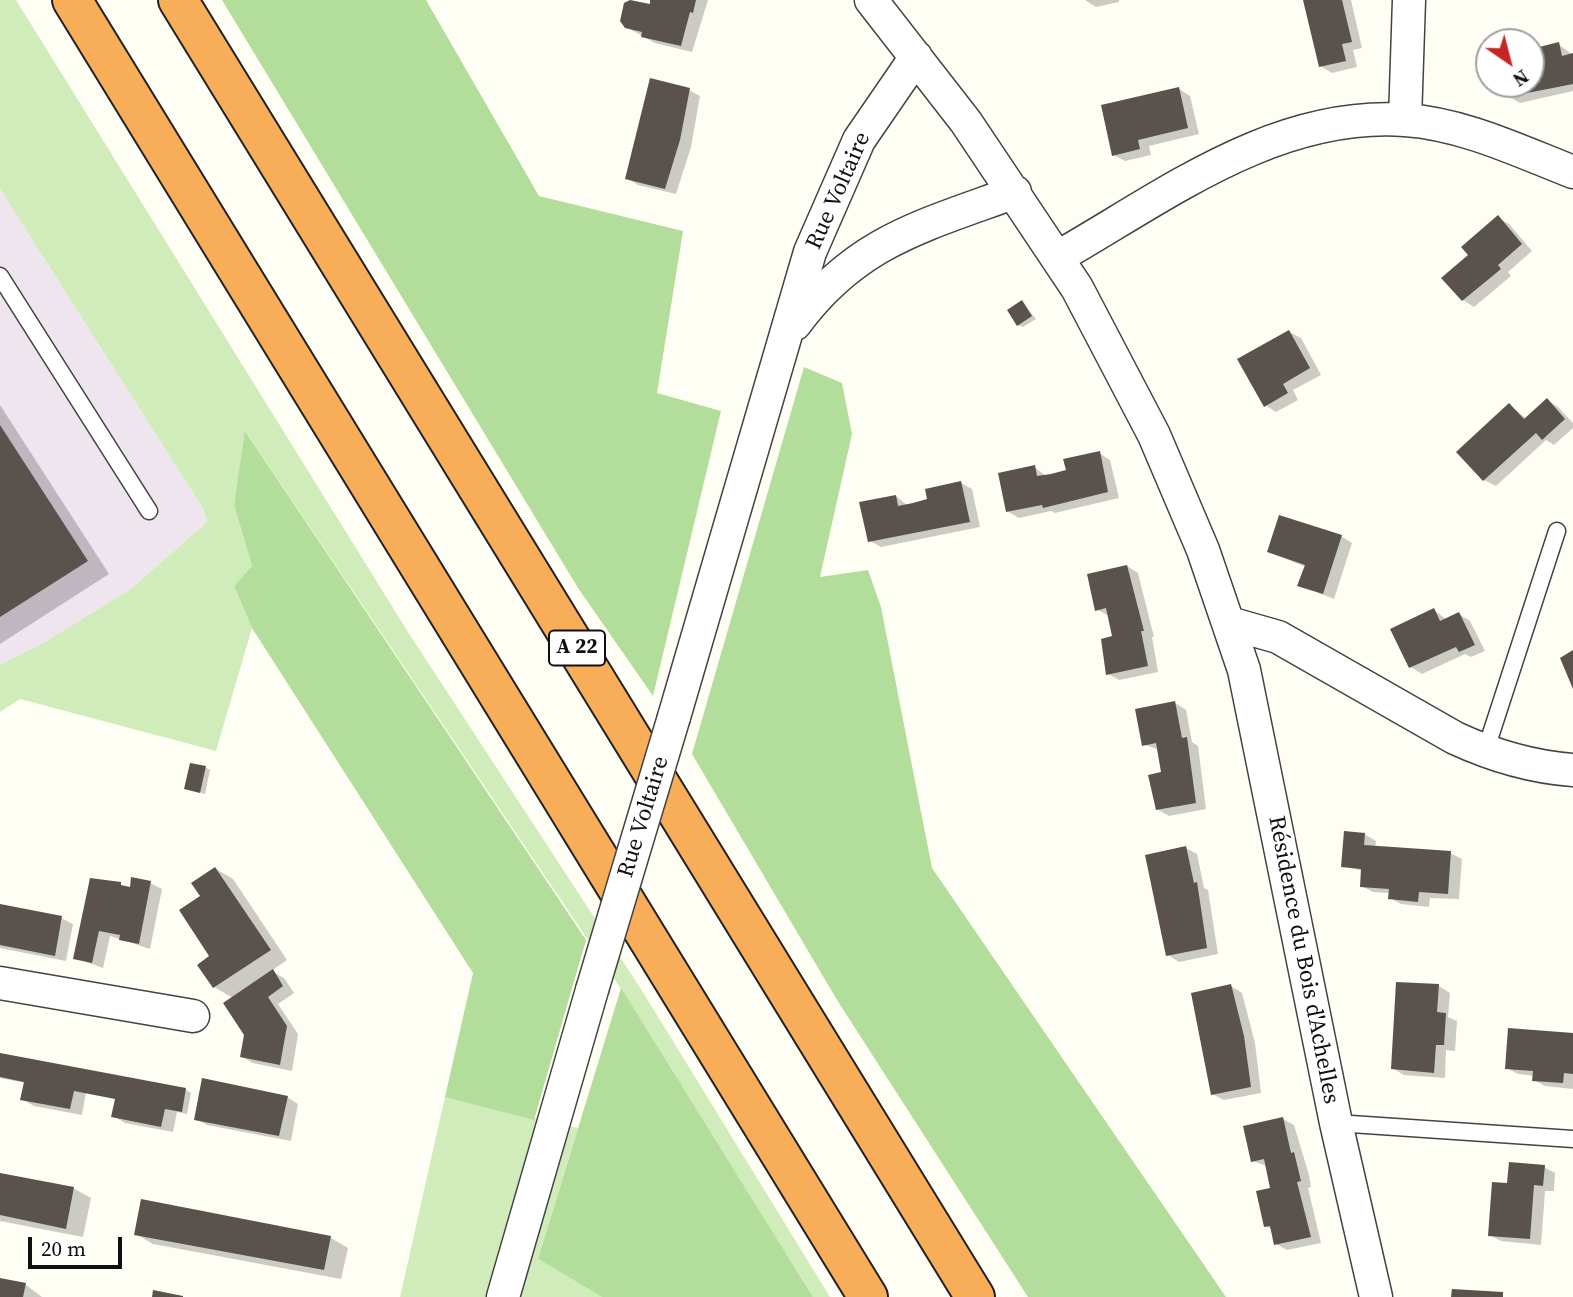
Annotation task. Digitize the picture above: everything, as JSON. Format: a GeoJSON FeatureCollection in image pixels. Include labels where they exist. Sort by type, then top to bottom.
{"type":"FeatureCollection","features":[{"type":"Feature","properties":{"kind":"highway"},"geometry":{"type":"LineString","coordinates":[[72,0],[868,1297]]}},
{"type":"Feature","properties":{"kind":"highway","name":"A 22"},"geometry":{"type":"LineString","coordinates":[[178,0],[975,1297]]}},
{"type":"Feature","properties":{"kind":"street","name":"Résidence du Bois d'Achelles"},"geometry":{"type":"LineString","coordinates":[[871,0],[1015,192],[1058,257],[1094,319],[1158,444],[1198,537],[1244,670],[1336,1123],[1376,1297]]}},
{"type":"Feature","properties":{"kind":"street"},"geometry":{"type":"LineString","coordinates":[[1405,120],[1409,0]]}},
{"type":"Feature","properties":{"kind":"street","name":"Rue Voltaire"},"geometry":{"type":"LineString","coordinates":[[502,1297],[810,252],[859,140],[916,57]]}},
{"type":"Feature","properties":{"kind":"street"},"geometry":{"type":"LineString","coordinates":[[1058,257],[1243,152],[1319,127],[1405,120],[1472,134],[1573,172]]}},
{"type":"Feature","properties":{"kind":"street","name":"Rue Voltaire"},"geometry":{"type":"LineString","coordinates":[[785,337],[820,292],[876,247],[897,235],[1015,192]]}},
{"type":"Feature","properties":{"kind":"street"},"geometry":{"type":"LineString","coordinates":[[1229,624],[1278,637],[1455,738],[1485,752],[1522,764],[1573,770]]}},
{"type":"Feature","properties":{"kind":"street"},"geometry":{"type":"LineString","coordinates":[[0,983],[193,1016]]}},
{"type":"Feature","properties":{"kind":"lane"},"geometry":{"type":"LineString","coordinates":[[0,276],[149,511]]}},
{"type":"Feature","properties":{"kind":"lane"},"geometry":{"type":"LineString","coordinates":[[1485,752],[1557,531]]}},
{"type":"Feature","properties":{"kind":"lane"},"geometry":{"type":"LineString","coordinates":[[1336,1123],[1573,1139]]}},
{"type":"Feature","properties":{"kind":"shaded area"},"geometry":{"type":"Polygon","coordinates":[[[0,189],[204,510],[207,522],[132,588],[45,642],[0,665],[0,189]]]}},
{"type":"Feature","properties":{"kind":"green space"},"geometry":{"type":"Polygon","coordinates":[[[0,0],[16,0],[408,632],[641,989],[830,1297],[813,1297],[621,989],[246,432],[234,505],[252,566],[234,586],[252,628],[216,751],[20,699],[0,712],[0,665],[45,642],[132,588],[207,522],[204,510],[0,189],[0,0]]]}},
{"type":"Feature","properties":{"kind":"green space"},"geometry":{"type":"Polygon","coordinates":[[[222,0],[426,0],[539,196],[683,231],[657,393],[721,411],[653,696],[578,588],[222,0]]]}},
{"type":"Feature","properties":{"kind":"green space"},"geometry":{"type":"Polygon","coordinates":[[[804,367],[842,383],[852,434],[820,577],[868,570],[881,607],[932,868],[1226,1297],[1028,1297],[837,1000],[692,754],[804,367]]]}},
{"type":"Feature","properties":{"kind":"green space"},"geometry":{"type":"Polygon","coordinates":[[[245,431],[586,940],[534,1120],[445,1097],[473,973],[252,628],[234,586],[252,566],[234,505],[245,431]]]}},
{"type":"Feature","properties":{"kind":"green space"},"geometry":{"type":"Polygon","coordinates":[[[621,988],[813,1297],[602,1297],[538,1259],[621,988]]]}},
{"type":"Feature","properties":{"kind":"green space"},"geometry":{"type":"Polygon","coordinates":[[[445,1097],[578,1128],[538,1259],[602,1297],[400,1297],[445,1097]]]}},
{"type":"Feature","properties":{"kind":"building"},"geometry":{"type":"Polygon","coordinates":[[[630,0],[650,4],[650,0],[696,0],[681,46],[641,37],[642,32],[625,28],[620,21],[624,3],[630,0]]]}},
{"type":"Feature","properties":{"kind":"building"},"geometry":{"type":"Polygon","coordinates":[[[1303,0],[1342,0],[1352,42],[1342,44],[1346,61],[1319,67],[1303,0]]]}},
{"type":"Feature","properties":{"kind":"building"},"geometry":{"type":"Polygon","coordinates":[[[1559,42],[1562,56],[1573,53],[1573,84],[1545,90],[1545,46],[1559,42]]]}},
{"type":"Feature","properties":{"kind":"building"},"geometry":{"type":"Polygon","coordinates":[[[650,78],[690,88],[680,140],[665,189],[625,179],[650,78]]]}},
{"type":"Feature","properties":{"kind":"building"},"geometry":{"type":"Polygon","coordinates":[[[1179,87],[1188,128],[1138,140],[1140,149],[1112,156],[1101,105],[1179,87]]]}},
{"type":"Feature","properties":{"kind":"building"},"geometry":{"type":"Polygon","coordinates":[[[1498,215],[1522,244],[1498,265],[1501,269],[1462,301],[1441,278],[1468,255],[1461,247],[1498,215]]]}},
{"type":"Feature","properties":{"kind":"building"},"geometry":{"type":"Polygon","coordinates":[[[1022,300],[1032,316],[1017,326],[1007,310],[1022,300]]]}},
{"type":"Feature","properties":{"kind":"building"},"geometry":{"type":"Polygon","coordinates":[[[1289,330],[1310,368],[1283,384],[1288,393],[1264,407],[1237,359],[1289,330]]]}},
{"type":"Feature","properties":{"kind":"building"},"geometry":{"type":"Polygon","coordinates":[[[1547,398],[1565,419],[1542,440],[1536,433],[1483,481],[1456,452],[1509,403],[1524,419],[1547,398]]]}},
{"type":"Feature","properties":{"kind":"building"},"geometry":{"type":"Polygon","coordinates":[[[0,425],[88,561],[0,617],[0,425]]]}},
{"type":"Feature","properties":{"kind":"building"},"geometry":{"type":"Polygon","coordinates":[[[1100,451],[1108,492],[1043,508],[1042,505],[1006,512],[998,473],[1035,465],[1037,476],[1051,474],[1066,470],[1063,459],[1100,451]]]}},
{"type":"Feature","properties":{"kind":"building"},"geometry":{"type":"Polygon","coordinates":[[[961,481],[970,522],[868,542],[859,502],[896,495],[898,506],[913,503],[927,499],[925,489],[961,481]]]}},
{"type":"Feature","properties":{"kind":"building"},"geometry":{"type":"Polygon","coordinates":[[[1279,515],[1342,535],[1323,594],[1297,586],[1305,565],[1267,552],[1279,515]]]}},
{"type":"Feature","properties":{"kind":"building"},"geometry":{"type":"Polygon","coordinates":[[[1127,565],[1144,631],[1141,631],[1148,666],[1106,675],[1101,639],[1112,636],[1106,608],[1095,611],[1087,574],[1127,565]]]}},
{"type":"Feature","properties":{"kind":"building"},"geometry":{"type":"Polygon","coordinates":[[[1434,608],[1440,621],[1459,612],[1475,645],[1459,652],[1456,647],[1409,668],[1390,629],[1434,608]]]}},
{"type":"Feature","properties":{"kind":"building"},"geometry":{"type":"Polygon","coordinates":[[[1573,650],[1573,689],[1560,658],[1573,650]]]}},
{"type":"Feature","properties":{"kind":"building"},"geometry":{"type":"Polygon","coordinates":[[[1175,701],[1182,738],[1187,737],[1196,803],[1156,810],[1148,775],[1161,772],[1156,743],[1142,746],[1135,709],[1175,701]]]}},
{"type":"Feature","properties":{"kind":"building"},"geometry":{"type":"Polygon","coordinates":[[[190,763],[206,766],[200,793],[184,789],[190,763]]]}},
{"type":"Feature","properties":{"kind":"building"},"geometry":{"type":"Polygon","coordinates":[[[1344,831],[1365,833],[1364,845],[1451,851],[1448,894],[1419,892],[1418,902],[1388,899],[1389,889],[1360,887],[1361,869],[1341,867],[1344,831]]]}},
{"type":"Feature","properties":{"kind":"building"},"geometry":{"type":"Polygon","coordinates":[[[1186,846],[1194,883],[1197,882],[1207,948],[1166,956],[1145,855],[1186,846]]]}},
{"type":"Feature","properties":{"kind":"building"},"geometry":{"type":"Polygon","coordinates":[[[215,867],[271,950],[213,988],[197,965],[209,956],[179,910],[200,896],[191,883],[215,867]]]}},
{"type":"Feature","properties":{"kind":"building"},"geometry":{"type":"Polygon","coordinates":[[[131,877],[151,881],[139,944],[119,940],[120,935],[99,931],[92,963],[73,959],[90,878],[121,882],[121,885],[130,887],[131,877]]]}},
{"type":"Feature","properties":{"kind":"building"},"geometry":{"type":"Polygon","coordinates":[[[0,904],[62,916],[55,956],[0,945],[0,904]]]}},
{"type":"Feature","properties":{"kind":"building"},"geometry":{"type":"Polygon","coordinates":[[[273,969],[283,986],[268,997],[287,1026],[280,1065],[240,1057],[244,1035],[223,1003],[273,969]]]}},
{"type":"Feature","properties":{"kind":"building"},"geometry":{"type":"Polygon","coordinates":[[[1396,982],[1439,984],[1437,1012],[1446,1013],[1444,1045],[1436,1045],[1434,1073],[1391,1069],[1396,982]]]}},
{"type":"Feature","properties":{"kind":"building"},"geometry":{"type":"Polygon","coordinates":[[[1231,984],[1244,1036],[1251,1087],[1211,1095],[1191,993],[1231,984]]]}},
{"type":"Feature","properties":{"kind":"building"},"geometry":{"type":"Polygon","coordinates":[[[1508,1028],[1573,1033],[1573,1074],[1564,1073],[1563,1083],[1532,1081],[1533,1071],[1505,1069],[1508,1028]]]}},
{"type":"Feature","properties":{"kind":"building"},"geometry":{"type":"Polygon","coordinates":[[[0,1053],[186,1088],[182,1112],[165,1109],[161,1127],[111,1117],[115,1099],[74,1091],[70,1109],[20,1100],[24,1082],[0,1077],[0,1053]]]}},
{"type":"Feature","properties":{"kind":"building"},"geometry":{"type":"Polygon","coordinates":[[[202,1078],[288,1096],[279,1136],[194,1120],[202,1078]]]}},
{"type":"Feature","properties":{"kind":"building"},"geometry":{"type":"Polygon","coordinates":[[[1283,1117],[1301,1181],[1297,1182],[1311,1237],[1274,1245],[1270,1226],[1264,1227],[1256,1191],[1270,1188],[1264,1159],[1251,1162],[1243,1126],[1283,1117]]]}},
{"type":"Feature","properties":{"kind":"building"},"geometry":{"type":"Polygon","coordinates":[[[1509,1162],[1545,1165],[1543,1186],[1534,1185],[1530,1239],[1488,1236],[1492,1182],[1507,1183],[1509,1162]]]}},
{"type":"Feature","properties":{"kind":"building"},"geometry":{"type":"Polygon","coordinates":[[[0,1173],[74,1187],[66,1229],[0,1215],[0,1173]]]}},
{"type":"Feature","properties":{"kind":"building"},"geometry":{"type":"Polygon","coordinates":[[[141,1199],[331,1236],[324,1270],[134,1235],[141,1199]]]}},
{"type":"Feature","properties":{"kind":"building"},"geometry":{"type":"Polygon","coordinates":[[[0,1278],[26,1283],[23,1297],[0,1297],[0,1278]]]}},
{"type":"Feature","properties":{"kind":"building"},"geometry":{"type":"Polygon","coordinates":[[[1452,1289],[1503,1292],[1503,1297],[1451,1297],[1452,1289]]]}},
{"type":"Feature","properties":{"kind":"building"},"geometry":{"type":"Polygon","coordinates":[[[153,1290],[183,1296],[183,1297],[152,1297],[153,1290]]]}}]}
